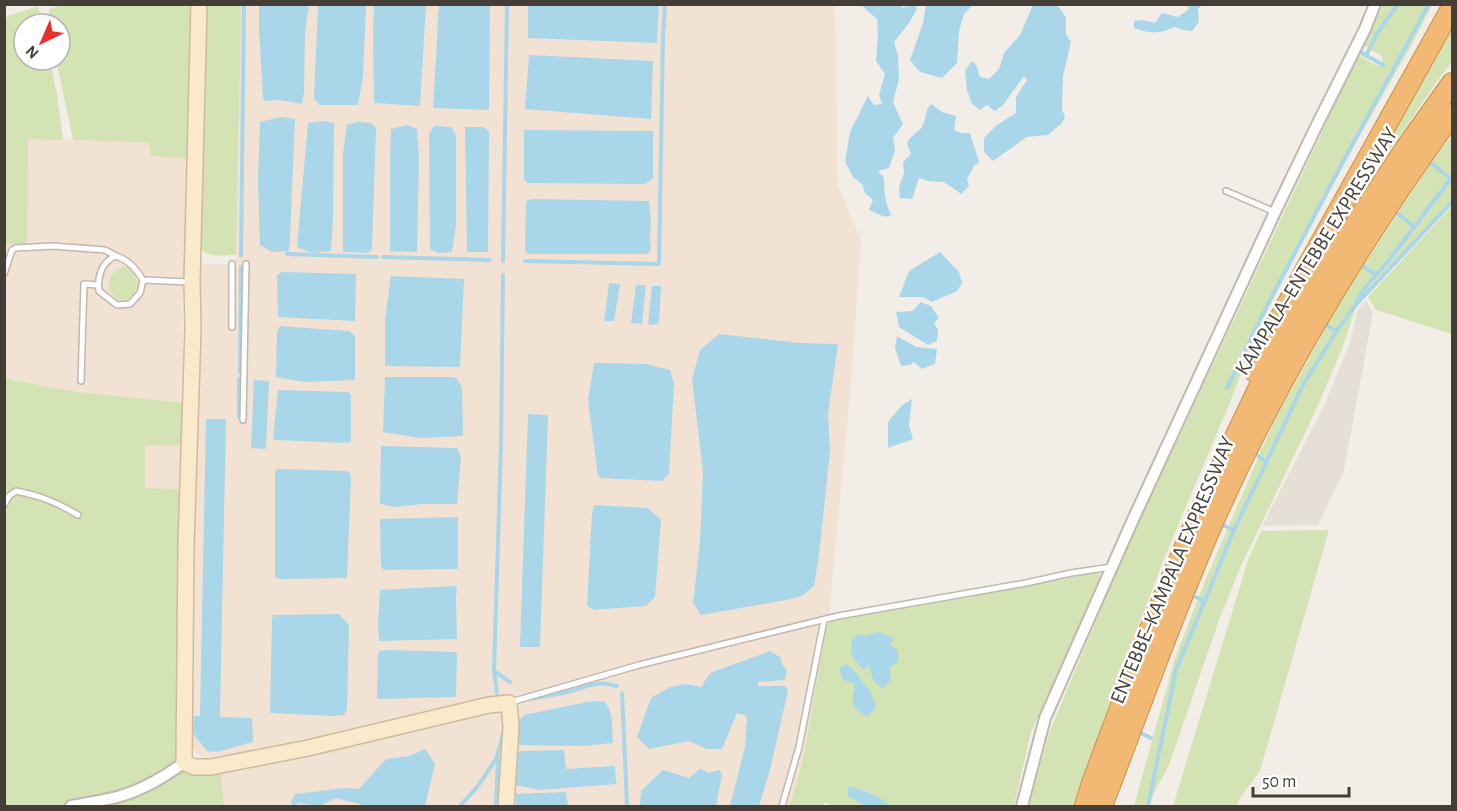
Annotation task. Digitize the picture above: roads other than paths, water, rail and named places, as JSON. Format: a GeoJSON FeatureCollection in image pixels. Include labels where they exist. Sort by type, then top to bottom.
{"type":"FeatureCollection","features":[{"type":"Feature","properties":{"kind":"highway"},"geometry":{"type":"LineString","coordinates":[[1085,807],[1129,681],[1198,515],[1198,498],[1271,335],[1452,7]]}},
{"type":"Feature","properties":{"kind":"highway","name":"KAMPALA–ENTEBBE EXPRESSWAY"},"geometry":{"type":"LineString","coordinates":[[1198,515],[1257,391],[1309,300],[1360,217],[1452,83]]}},
{"type":"Feature","properties":{"kind":"highway","name":"ENTEBBE–KAMPALA EXPRESSWAY"},"geometry":{"type":"LineString","coordinates":[[1102,807],[1172,621],[1218,511],[1261,422],[1305,341],[1364,244],[1452,114]]}},
{"type":"Feature","properties":{"kind":"street"},"geometry":{"type":"LineString","coordinates":[[184,762],[186,546],[194,329],[192,282],[199,4]]}},
{"type":"Feature","properties":{"kind":"street"},"geometry":{"type":"LineString","coordinates":[[1022,807],[1045,718],[1275,212],[1365,29],[1375,4]]}},
{"type":"Feature","properties":{"kind":"street"},"geometry":{"type":"LineString","coordinates":[[184,762],[194,767],[211,767],[308,748],[489,705],[509,703],[511,726],[506,807]]}},
{"type":"Feature","properties":{"kind":"street"},"geometry":{"type":"LineString","coordinates":[[71,807],[119,797],[156,781],[184,762]]}},
{"type":"Feature","properties":{"kind":"lane"},"geometry":{"type":"LineString","coordinates":[[1226,191],[1275,212]]}},
{"type":"Feature","properties":{"kind":"lane"},"geometry":{"type":"LineString","coordinates":[[4,274],[12,250],[53,246],[105,250],[129,262],[143,280]]}},
{"type":"Feature","properties":{"kind":"lane"},"geometry":{"type":"LineString","coordinates":[[116,256],[111,258],[99,274],[99,291],[117,305],[130,304],[140,292],[143,280]]}},
{"type":"Feature","properties":{"kind":"lane"},"geometry":{"type":"LineString","coordinates":[[232,264],[232,327]]}},
{"type":"Feature","properties":{"kind":"lane"},"geometry":{"type":"LineString","coordinates":[[243,420],[246,264]]}},
{"type":"Feature","properties":{"kind":"lane"},"geometry":{"type":"LineString","coordinates":[[143,280],[192,282]]}},
{"type":"Feature","properties":{"kind":"lane"},"geometry":{"type":"LineString","coordinates":[[81,381],[84,284],[98,285]]}},
{"type":"Feature","properties":{"kind":"lane"},"geometry":{"type":"LineString","coordinates":[[4,505],[9,496],[16,491],[56,502],[78,515]]}},
{"type":"Feature","properties":{"kind":"lane"},"geometry":{"type":"LineString","coordinates":[[509,703],[639,665],[824,620],[1112,567]]}},
{"type":"Feature","properties":{"kind":"lane"},"geometry":{"type":"LineString","coordinates":[[782,807],[800,747],[824,620]]}},
{"type":"Feature","properties":{"kind":"water"},"geometry":{"type":"Polygon","coordinates":[[[259,5],[309,5],[305,31],[302,104],[279,100],[265,101],[263,98],[259,5]]]}},
{"type":"Feature","properties":{"kind":"water"},"geometry":{"type":"Polygon","coordinates":[[[318,5],[366,5],[363,77],[358,105],[320,105],[314,99],[318,5]]]}},
{"type":"Feature","properties":{"kind":"water"},"geometry":{"type":"Polygon","coordinates":[[[374,5],[426,5],[420,106],[374,103],[374,5]]]}},
{"type":"Feature","properties":{"kind":"water"},"geometry":{"type":"Polygon","coordinates":[[[439,5],[490,5],[489,110],[433,108],[439,5]]]}},
{"type":"Feature","properties":{"kind":"water"},"geometry":{"type":"Polygon","coordinates":[[[528,5],[659,5],[657,43],[528,38],[528,5]]]}},
{"type":"Feature","properties":{"kind":"water"},"geometry":{"type":"Polygon","coordinates":[[[861,5],[900,5],[903,8],[915,5],[917,9],[894,42],[898,56],[899,79],[893,102],[903,124],[893,138],[895,150],[889,168],[878,171],[884,178],[885,197],[891,215],[885,217],[869,210],[873,200],[865,193],[863,185],[853,177],[845,162],[850,132],[868,96],[874,105],[882,104],[879,95],[885,74],[876,61],[877,19],[861,5]]]}},
{"type":"Feature","properties":{"kind":"water"},"geometry":{"type":"Polygon","coordinates":[[[926,5],[973,5],[964,14],[959,31],[957,63],[942,78],[920,72],[910,60],[923,23],[926,5]]]}},
{"type":"Feature","properties":{"kind":"water"},"geometry":{"type":"Polygon","coordinates":[[[1033,5],[1057,5],[1066,17],[1066,34],[1071,42],[1063,76],[1062,109],[1065,117],[1062,123],[1048,135],[1027,137],[993,161],[984,152],[984,138],[997,125],[1016,113],[1016,97],[1027,80],[1024,76],[1003,105],[995,111],[987,105],[980,110],[972,104],[967,90],[965,71],[972,61],[980,77],[989,79],[999,69],[1004,53],[1020,35],[1033,5]]]}},
{"type":"Feature","properties":{"kind":"water"},"geometry":{"type":"Polygon","coordinates":[[[1189,5],[1202,5],[1198,9],[1199,22],[1192,31],[1175,27],[1150,32],[1134,28],[1134,21],[1143,20],[1155,23],[1162,13],[1178,17],[1188,10],[1189,5]]]}},
{"type":"Feature","properties":{"kind":"water"},"geometry":{"type":"Polygon","coordinates":[[[529,55],[653,61],[651,119],[525,109],[529,55]]]}},
{"type":"Feature","properties":{"kind":"water"},"geometry":{"type":"Polygon","coordinates":[[[931,104],[942,112],[956,116],[954,130],[970,133],[979,162],[967,179],[969,186],[961,194],[944,182],[919,178],[912,199],[900,198],[899,187],[904,173],[903,162],[911,154],[907,143],[921,128],[931,104]]]}},
{"type":"Feature","properties":{"kind":"water"},"geometry":{"type":"Polygon","coordinates":[[[281,117],[295,119],[290,237],[289,251],[272,252],[260,245],[258,180],[260,122],[281,117]]]}},
{"type":"Feature","properties":{"kind":"water"},"geometry":{"type":"Polygon","coordinates":[[[323,121],[334,123],[331,251],[312,253],[297,247],[308,123],[323,121]]]}},
{"type":"Feature","properties":{"kind":"water"},"geometry":{"type":"Polygon","coordinates":[[[357,122],[371,123],[376,128],[372,249],[368,253],[343,252],[343,153],[347,125],[357,122]]]}},
{"type":"Feature","properties":{"kind":"water"},"geometry":{"type":"Polygon","coordinates":[[[407,125],[417,129],[419,158],[417,252],[390,251],[391,129],[407,125]]]}},
{"type":"Feature","properties":{"kind":"water"},"geometry":{"type":"Polygon","coordinates":[[[434,126],[452,127],[456,136],[456,225],[452,252],[439,253],[430,249],[429,134],[434,126]]]}},
{"type":"Feature","properties":{"kind":"water"},"geometry":{"type":"Polygon","coordinates":[[[465,127],[483,127],[489,131],[488,252],[467,252],[465,127]]]}},
{"type":"Feature","properties":{"kind":"water"},"geometry":{"type":"Polygon","coordinates":[[[524,130],[653,131],[653,179],[645,184],[527,183],[524,179],[524,130]]]}},
{"type":"Feature","properties":{"kind":"water"},"geometry":{"type":"Polygon","coordinates":[[[532,199],[649,201],[651,250],[647,254],[528,254],[525,251],[526,201],[532,199]]]}},
{"type":"Feature","properties":{"kind":"water"},"geometry":{"type":"Polygon","coordinates":[[[940,252],[959,272],[962,283],[957,291],[932,302],[923,297],[899,297],[909,271],[940,252]]]}},
{"type":"Feature","properties":{"kind":"water"},"geometry":{"type":"Polygon","coordinates":[[[282,272],[356,274],[355,321],[278,317],[277,275],[282,272]]]}},
{"type":"Feature","properties":{"kind":"water"},"geometry":{"type":"Polygon","coordinates":[[[391,276],[464,279],[460,367],[385,366],[385,319],[391,276]]]}},
{"type":"Feature","properties":{"kind":"water"},"geometry":{"type":"Polygon","coordinates":[[[609,283],[620,284],[614,321],[604,321],[609,283]]]}},
{"type":"Feature","properties":{"kind":"water"},"geometry":{"type":"Polygon","coordinates":[[[636,285],[646,285],[642,324],[631,323],[636,285]]]}},
{"type":"Feature","properties":{"kind":"water"},"geometry":{"type":"Polygon","coordinates":[[[652,286],[661,286],[659,323],[653,325],[648,324],[652,286]]]}},
{"type":"Feature","properties":{"kind":"water"},"geometry":{"type":"Polygon","coordinates":[[[921,302],[931,306],[939,318],[934,323],[938,330],[937,341],[928,345],[899,327],[896,312],[912,311],[921,302]]]}},
{"type":"Feature","properties":{"kind":"water"},"geometry":{"type":"Polygon","coordinates":[[[280,326],[349,331],[355,336],[355,380],[305,382],[276,377],[277,332],[280,326]]]}},
{"type":"Feature","properties":{"kind":"water"},"geometry":{"type":"Polygon","coordinates":[[[719,334],[800,343],[838,344],[828,414],[830,451],[814,586],[802,596],[701,615],[693,603],[700,542],[703,471],[692,379],[700,350],[719,334]]]}},
{"type":"Feature","properties":{"kind":"water"},"geometry":{"type":"Polygon","coordinates":[[[897,336],[916,347],[937,349],[935,364],[922,369],[914,362],[901,366],[895,348],[897,336]]]}},
{"type":"Feature","properties":{"kind":"water"},"geometry":{"type":"Polygon","coordinates":[[[594,363],[646,364],[670,370],[674,384],[669,474],[662,481],[598,476],[588,400],[594,363]]]}},
{"type":"Feature","properties":{"kind":"water"},"geometry":{"type":"Polygon","coordinates":[[[385,377],[456,378],[462,387],[463,436],[421,438],[383,432],[385,377]]]}},
{"type":"Feature","properties":{"kind":"water"},"geometry":{"type":"Polygon","coordinates":[[[254,380],[269,381],[266,449],[251,448],[254,380]]]}},
{"type":"Feature","properties":{"kind":"water"},"geometry":{"type":"Polygon","coordinates":[[[278,390],[348,392],[351,395],[351,442],[273,439],[278,390]]]}},
{"type":"Feature","properties":{"kind":"water"},"geometry":{"type":"Polygon","coordinates":[[[912,399],[909,425],[913,439],[888,448],[888,422],[902,405],[912,399]]]}},
{"type":"Feature","properties":{"kind":"water"},"geometry":{"type":"Polygon","coordinates":[[[528,414],[548,415],[540,647],[520,647],[528,414]]]}},
{"type":"Feature","properties":{"kind":"water"},"geometry":{"type":"Polygon","coordinates":[[[206,419],[226,419],[220,717],[252,718],[253,742],[217,752],[207,751],[193,734],[194,716],[200,716],[206,419]]]}},
{"type":"Feature","properties":{"kind":"water"},"geometry":{"type":"Polygon","coordinates":[[[381,446],[457,448],[461,457],[457,504],[396,507],[380,504],[381,446]]]}},
{"type":"Feature","properties":{"kind":"water"},"geometry":{"type":"Polygon","coordinates":[[[277,469],[348,471],[351,475],[347,578],[279,579],[275,577],[275,473],[277,469]]]}},
{"type":"Feature","properties":{"kind":"water"},"geometry":{"type":"Polygon","coordinates":[[[594,505],[648,508],[661,520],[655,597],[646,606],[595,610],[587,606],[594,505]]]}},
{"type":"Feature","properties":{"kind":"water"},"geometry":{"type":"Polygon","coordinates":[[[458,517],[458,569],[384,570],[381,567],[380,519],[458,517]]]}},
{"type":"Feature","properties":{"kind":"water"},"geometry":{"type":"Polygon","coordinates":[[[455,586],[457,588],[457,639],[379,641],[380,590],[455,586]]]}},
{"type":"Feature","properties":{"kind":"water"},"geometry":{"type":"Polygon","coordinates":[[[339,614],[349,625],[347,710],[344,715],[270,713],[273,615],[339,614]]]}},
{"type":"Feature","properties":{"kind":"water"},"geometry":{"type":"Polygon","coordinates":[[[878,632],[894,638],[890,644],[898,651],[898,662],[890,667],[891,680],[882,689],[873,680],[869,666],[863,670],[851,655],[852,639],[858,634],[865,636],[878,632]]]}},
{"type":"Feature","properties":{"kind":"water"},"geometry":{"type":"Polygon","coordinates":[[[379,651],[456,652],[455,697],[377,699],[378,654],[379,651]]]}},
{"type":"Feature","properties":{"kind":"water"},"geometry":{"type":"Polygon","coordinates":[[[770,651],[780,657],[787,671],[785,680],[758,682],[758,686],[785,686],[788,691],[770,770],[759,806],[730,806],[745,747],[747,716],[737,713],[722,749],[707,749],[689,741],[649,749],[637,737],[651,698],[670,687],[686,684],[701,687],[710,673],[770,651]]]}},
{"type":"Feature","properties":{"kind":"water"},"geometry":{"type":"Polygon","coordinates":[[[847,664],[869,689],[876,706],[868,717],[858,711],[853,704],[855,684],[843,680],[839,668],[847,664]]]}},
{"type":"Feature","properties":{"kind":"water"},"geometry":{"type":"Polygon","coordinates":[[[604,701],[611,715],[613,743],[583,746],[517,745],[519,721],[524,715],[587,702],[604,701]]]}},
{"type":"Feature","properties":{"kind":"water"},"geometry":{"type":"Polygon","coordinates":[[[425,749],[435,764],[425,806],[367,806],[336,798],[320,806],[297,803],[297,806],[292,806],[291,801],[296,794],[344,788],[359,789],[386,759],[409,756],[425,749]]]}},
{"type":"Feature","properties":{"kind":"water"},"geometry":{"type":"Polygon","coordinates":[[[564,750],[566,769],[615,766],[616,784],[540,790],[515,785],[515,756],[520,751],[564,750]]]}},
{"type":"Feature","properties":{"kind":"water"},"geometry":{"type":"Polygon","coordinates":[[[701,768],[708,773],[719,770],[722,775],[716,806],[640,806],[641,791],[663,770],[689,778],[701,768]]]}},
{"type":"Feature","properties":{"kind":"water"},"geometry":{"type":"Polygon","coordinates":[[[848,786],[876,795],[890,806],[864,806],[848,796],[848,786]]]}},
{"type":"Feature","properties":{"kind":"water"},"geometry":{"type":"Polygon","coordinates":[[[566,792],[568,806],[516,806],[516,794],[566,792]]]}},
{"type":"Feature","properties":{"kind":"waterway"},"geometry":{"type":"LineString","coordinates":[[241,256],[244,4]]}},
{"type":"Feature","properties":{"kind":"waterway"},"geometry":{"type":"LineString","coordinates":[[503,261],[507,4]]}},
{"type":"Feature","properties":{"kind":"waterway"},"geometry":{"type":"LineString","coordinates":[[525,261],[659,264],[665,4]]}},
{"type":"Feature","properties":{"kind":"waterway"},"geometry":{"type":"LineString","coordinates":[[1366,56],[1376,35],[1398,4]]}},
{"type":"Feature","properties":{"kind":"waterway"},"geometry":{"type":"LineString","coordinates":[[1227,388],[1270,300],[1429,4]]}},
{"type":"Feature","properties":{"kind":"waterway"},"geometry":{"type":"LineString","coordinates":[[1360,52],[1383,65]]}},
{"type":"Feature","properties":{"kind":"waterway"},"geometry":{"type":"LineString","coordinates":[[1431,163],[1451,179]]}},
{"type":"Feature","properties":{"kind":"waterway"},"geometry":{"type":"LineString","coordinates":[[1356,302],[1452,177]]}},
{"type":"Feature","properties":{"kind":"waterway"},"geometry":{"type":"LineString","coordinates":[[1148,806],[1176,670],[1234,530],[1303,385],[1353,308],[1452,202]]}},
{"type":"Feature","properties":{"kind":"waterway"},"geometry":{"type":"LineString","coordinates":[[1398,214],[1414,227]]}},
{"type":"Feature","properties":{"kind":"waterway"},"geometry":{"type":"LineString","coordinates":[[287,254],[377,257]]}},
{"type":"Feature","properties":{"kind":"waterway"},"geometry":{"type":"LineString","coordinates":[[383,257],[490,260]]}},
{"type":"Feature","properties":{"kind":"waterway"},"geometry":{"type":"LineString","coordinates":[[240,372],[241,267]]}},
{"type":"Feature","properties":{"kind":"waterway"},"geometry":{"type":"LineString","coordinates":[[1364,267],[1376,275]]}},
{"type":"Feature","properties":{"kind":"waterway"},"geometry":{"type":"LineString","coordinates":[[497,693],[494,670],[501,445],[503,275]]}},
{"type":"Feature","properties":{"kind":"waterway"},"geometry":{"type":"LineString","coordinates":[[1326,324],[1336,332]]}},
{"type":"Feature","properties":{"kind":"waterway"},"geometry":{"type":"LineString","coordinates":[[239,379],[239,417]]}},
{"type":"Feature","properties":{"kind":"waterway"},"geometry":{"type":"LineString","coordinates":[[1257,455],[1266,462]]}},
{"type":"Feature","properties":{"kind":"waterway"},"geometry":{"type":"LineString","coordinates":[[1225,526],[1234,530]]}},
{"type":"Feature","properties":{"kind":"waterway"},"geometry":{"type":"LineString","coordinates":[[1196,597],[1204,601]]}},
{"type":"Feature","properties":{"kind":"waterway"},"geometry":{"type":"LineString","coordinates":[[494,671],[510,682]]}},
{"type":"Feature","properties":{"kind":"waterway"},"geometry":{"type":"LineString","coordinates":[[528,699],[560,694],[593,684],[617,686]]}},
{"type":"Feature","properties":{"kind":"waterway"},"geometry":{"type":"LineString","coordinates":[[622,693],[627,806]]}},
{"type":"Feature","properties":{"kind":"waterway"},"geometry":{"type":"LineString","coordinates":[[460,806],[478,786],[496,759],[504,731]]}},
{"type":"Feature","properties":{"kind":"waterway"},"geometry":{"type":"LineString","coordinates":[[1138,732],[1151,738]]}},
{"type":"Feature","properties":{"kind":"waterway"},"geometry":{"type":"LineString","coordinates":[[496,806],[498,758]]}}]}
